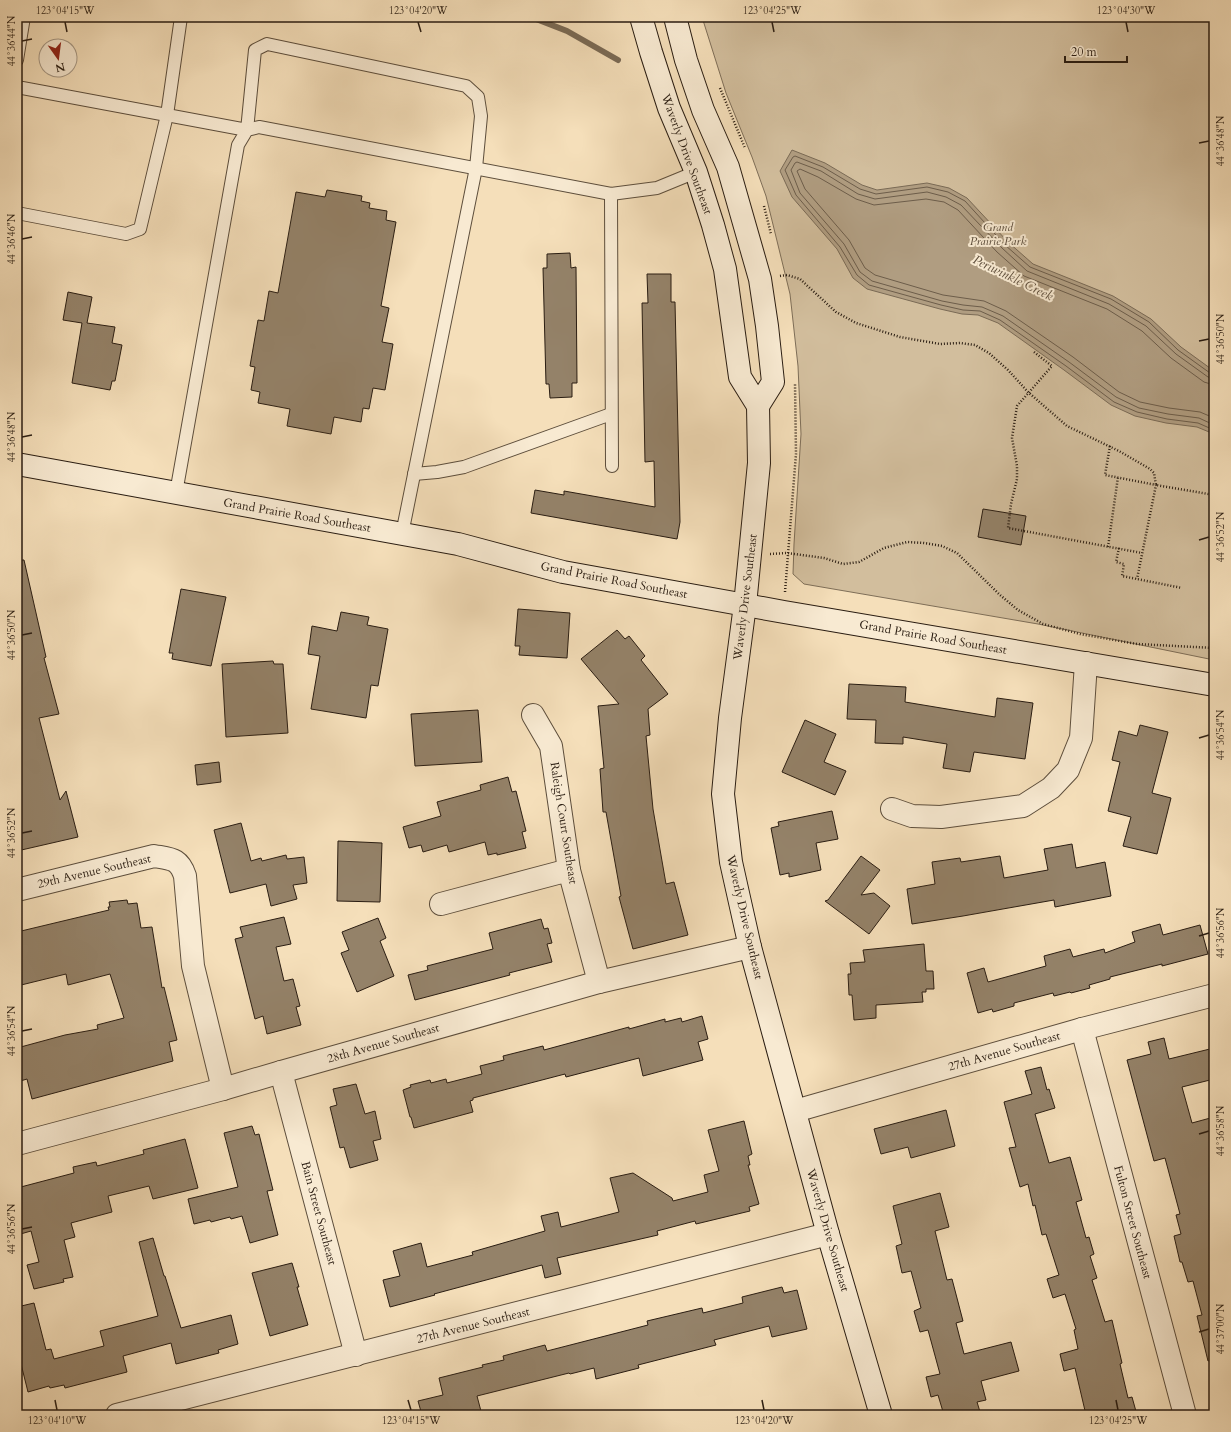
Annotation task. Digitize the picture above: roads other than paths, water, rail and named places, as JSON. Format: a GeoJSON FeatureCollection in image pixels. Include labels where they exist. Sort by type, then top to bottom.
{"type":"FeatureCollection","features":[{"type":"Feature","properties":{"kind":"street","name":"Waverly Drive Southeast"},"geometry":{"type":"LineString","coordinates":[[641,17],[669,108],[696,172],[725,269],[740,377],[758,406],[759,463],[746,606],[730,718],[723,794],[731,862],[750,947],[828,1234],[881,1415]]}},
{"type":"Feature","properties":{"kind":"street"},"geometry":{"type":"LineString","coordinates":[[674,17],[686,60],[703,110],[728,167],[760,279],[773,382],[758,406]]}},
{"type":"Feature","properties":{"kind":"street","name":"Grand Prairie Road Southeast"},"geometry":{"type":"LineString","coordinates":[[17,464],[458,544],[562,572],[746,606],[1214,686]]}},
{"type":"Feature","properties":{"kind":"street"},"geometry":{"type":"LineString","coordinates":[[892,809],[912,816],[941,817],[1023,806],[1051,788],[1068,770],[1081,738],[1086,663]]}},
{"type":"Feature","properties":{"kind":"street","name":"Raleigh Court Southeast"},"geometry":{"type":"LineString","coordinates":[[533,715],[551,746],[569,870],[599,982]]}},
{"type":"Feature","properties":{"kind":"street","name":"29th Avenue Southeast"},"geometry":{"type":"LineString","coordinates":[[17,890],[154,856],[172,859],[182,867],[185,876],[193,966],[224,1089]]}},
{"type":"Feature","properties":{"kind":"street"},"geometry":{"type":"LineString","coordinates":[[441,904],[569,870]]}},
{"type":"Feature","properties":{"kind":"street","name":"28th Avenue Southeast"},"geometry":{"type":"LineString","coordinates":[[17,1144],[224,1089],[599,982],[750,947]]}},
{"type":"Feature","properties":{"kind":"street","name":"27th Avenue Southeast"},"geometry":{"type":"LineString","coordinates":[[795,1111],[1082,1028],[1214,995]]}},
{"type":"Feature","properties":{"kind":"street","name":"Fulton Street Southeast"},"geometry":{"type":"LineString","coordinates":[[1082,1028],[1185,1415]]}},
{"type":"Feature","properties":{"kind":"street","name":"Bain Street Southeast"},"geometry":{"type":"LineString","coordinates":[[281,1072],[356,1355]]}},
{"type":"Feature","properties":{"kind":"street","name":"27th Avenue Southeast"},"geometry":{"type":"LineString","coordinates":[[117,1415],[828,1234]]}},
{"type":"Feature","properties":{"kind":"lane"},"geometry":{"type":"LineString","coordinates":[[17,60],[24,17]]}},
{"type":"Feature","properties":{"kind":"lane"},"geometry":{"type":"LineString","coordinates":[[17,213],[126,234],[140,229],[167,115],[181,17]]}},
{"type":"Feature","properties":{"kind":"lane"},"geometry":{"type":"LineString","coordinates":[[176,493],[238,145],[248,130],[256,50],[267,44],[466,86],[478,97],[481,116],[476,168],[402,534]]}},
{"type":"Feature","properties":{"kind":"lane"},"geometry":{"type":"LineString","coordinates":[[17,87],[248,130],[258,127],[611,194],[657,188],[696,172]]}},
{"type":"Feature","properties":{"kind":"lane"},"geometry":{"type":"LineString","coordinates":[[611,194],[612,466]]}},
{"type":"Feature","properties":{"kind":"lane"},"geometry":{"type":"LineString","coordinates":[[414,474],[437,472],[464,467],[611,414]]}},
{"type":"Feature","properties":{"kind":"water"},"geometry":{"type":"Polygon","coordinates":[[[792,150],[825,163],[862,185],[877,190],[927,183],[949,188],[967,198],[1008,242],[1033,264],[1113,296],[1151,319],[1181,347],[1214,371],[1214,434],[1197,427],[1166,423],[1135,416],[1111,405],[998,323],[978,315],[962,314],[940,309],[867,289],[853,278],[837,249],[792,197],[780,171],[792,150]]]}},
{"type":"Feature","properties":{"kind":"waterway","name":"Periwinkle Creek"},"geometry":{"type":"LineString","coordinates":[[531,17],[567,31],[618,60]]}},
{"type":"Feature","properties":{"kind":"park label","name":"Grand Prairie Park"},"geometry":{"type":"Point","coordinates":[998,234]}}]}
